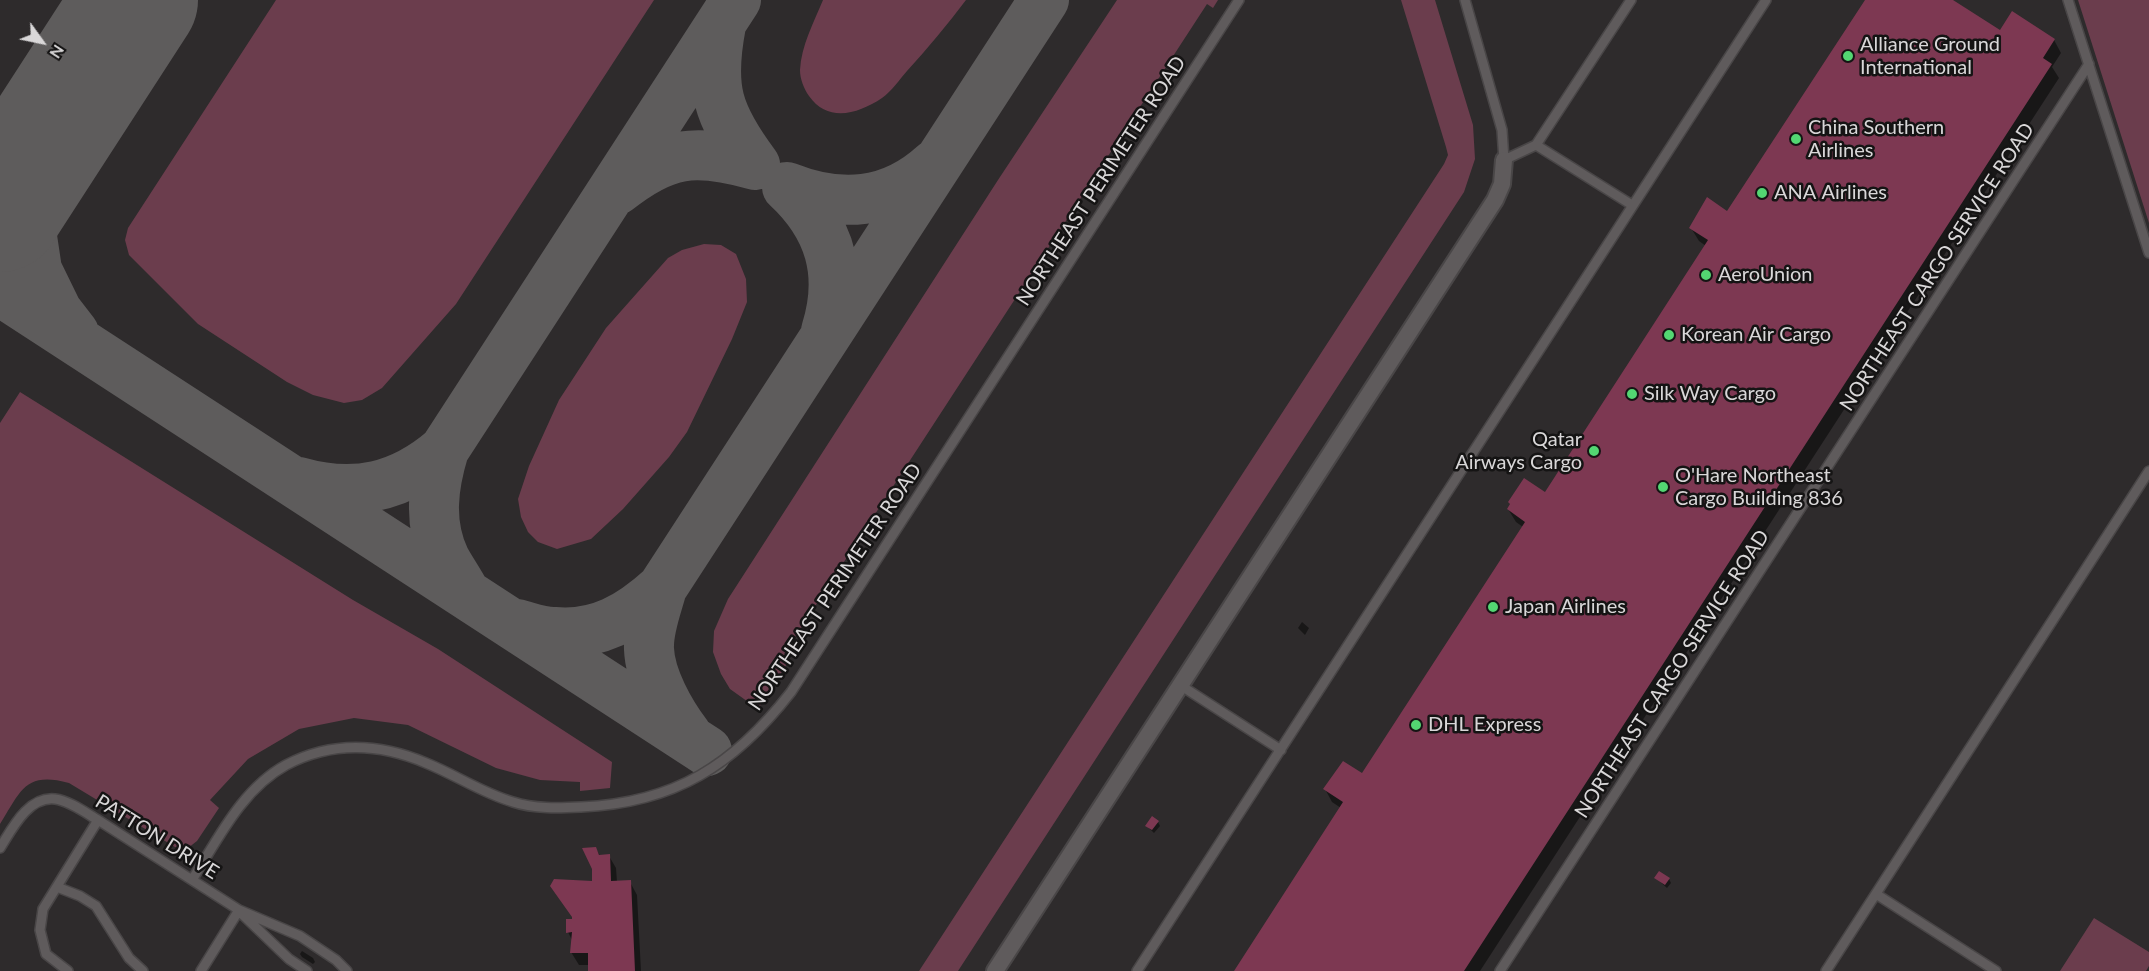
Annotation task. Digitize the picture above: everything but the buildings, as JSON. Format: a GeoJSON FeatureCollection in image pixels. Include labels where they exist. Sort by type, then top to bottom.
{"type":"FeatureCollection","features":[{"type":"Feature","properties":{"kind":"street"},"geometry":{"type":"LineString","coordinates":[[995,971],[1495,200],[1502,184],[1504,160]]}},
{"type":"Feature","properties":{"kind":"lane","name":"NORTHEAST PERIMETER ROAD"},"geometry":{"type":"LineString","coordinates":[[192,880],[254,788],[285,766],[320,751],[358,746],[394,751],[428,763],[481,791],[507,801],[558,808],[615,806],[665,792],[711,769],[741,748],[769,721],[791,692],[1239,0]]}},
{"type":"Feature","properties":{"kind":"lane"},"geometry":{"type":"LineString","coordinates":[[1466,0],[1502,130],[1504,160],[1536,145],[1631,0]]}},
{"type":"Feature","properties":{"kind":"lane"},"geometry":{"type":"LineString","coordinates":[[1137,971],[1766,0]]}},
{"type":"Feature","properties":{"kind":"lane"},"geometry":{"type":"LineString","coordinates":[[2068,0],[2149,253]]}},
{"type":"Feature","properties":{"kind":"lane","name":"NORTHEAST CARGO SERVICE ROAD"},"geometry":{"type":"LineString","coordinates":[[1500,971],[2089,64]]}},
{"type":"Feature","properties":{"kind":"lane"},"geometry":{"type":"LineString","coordinates":[[1536,145],[1632,205]]}},
{"type":"Feature","properties":{"kind":"lane"},"geometry":{"type":"LineString","coordinates":[[1826,971],[2149,471]]}},
{"type":"Feature","properties":{"kind":"lane"},"geometry":{"type":"LineString","coordinates":[[1180,685],[1281,750]]}},
{"type":"Feature","properties":{"kind":"lane","name":"PATTON DRIVE"},"geometry":{"type":"LineString","coordinates":[[0,848],[22,815],[35,804],[54,799],[99,820],[238,910],[300,936],[336,960],[347,971]]}},
{"type":"Feature","properties":{"kind":"lane"},"geometry":{"type":"LineString","coordinates":[[68,971],[46,954],[40,930],[43,909],[99,820]]}},
{"type":"Feature","properties":{"kind":"lane"},"geometry":{"type":"LineString","coordinates":[[57,886],[96,906],[129,958],[143,971]]}},
{"type":"Feature","properties":{"kind":"lane"},"geometry":{"type":"LineString","coordinates":[[1876,894],[1996,971]]}},
{"type":"Feature","properties":{"kind":"lane","name":"PATTON DRIVE"},"geometry":{"type":"LineString","coordinates":[[238,910],[289,959],[307,971]]}},
{"type":"Feature","properties":{"kind":"lane"},"geometry":{"type":"LineString","coordinates":[[201,971],[238,910]]}},
{"type":"Feature","properties":{"kind":"shaded area"},"geometry":{"type":"Polygon","coordinates":[[[276,0],[654,0],[456,304],[382,388],[362,400],[344,403],[313,395],[287,382],[198,324],[129,255],[125,240],[128,228],[276,0]]]}},
{"type":"Feature","properties":{"kind":"shaded area"},"geometry":{"type":"Polygon","coordinates":[[[823,0],[966,0],[882,98],[853,112],[834,113],[825,110],[807,93],[800,70],[808,34],[823,0]]]}},
{"type":"Feature","properties":{"kind":"shaded area"},"geometry":{"type":"Polygon","coordinates":[[[1117,0],[1218,0],[1213,8],[1207,4],[784,654],[790,659],[758,709],[730,689],[721,674],[713,652],[714,631],[728,599],[1117,0]]]}},
{"type":"Feature","properties":{"kind":"shaded area"},"geometry":{"type":"Polygon","coordinates":[[[1401,0],[1435,0],[1473,125],[1475,159],[1464,192],[958,971],[919,971],[1444,164],[1448,155],[1446,147],[1401,0]]]}},
{"type":"Feature","properties":{"kind":"shaded area"},"geometry":{"type":"Polygon","coordinates":[[[2078,0],[2149,0],[2149,223],[2078,0]]]}},
{"type":"Feature","properties":{"kind":"shaded area"},"geometry":{"type":"Polygon","coordinates":[[[704,244],[721,245],[736,254],[746,279],[747,302],[732,339],[687,432],[669,457],[623,509],[591,539],[557,549],[538,542],[528,532],[521,517],[518,499],[529,466],[559,400],[606,328],[668,258],[682,250],[704,244]]]}},
{"type":"Feature","properties":{"kind":"shaded area"},"geometry":{"type":"Polygon","coordinates":[[[20,392],[353,600],[438,649],[612,762],[610,788],[580,791],[580,782],[540,780],[496,768],[408,725],[354,718],[299,729],[248,759],[210,800],[219,808],[197,841],[188,848],[175,847],[69,783],[54,780],[33,782],[26,787],[19,793],[0,824],[0,423],[20,392]]]}},
{"type":"Feature","properties":{"kind":"shaded area"},"geometry":{"type":"Polygon","coordinates":[[[2094,918],[2149,952],[2149,966],[2146,971],[2060,971],[2094,918]]]}},
{"type":"Feature","properties":{"kind":"taxiway"},"geometry":{"type":"LineString","coordinates":[[464,591],[445,559],[434,518],[437,477],[444,450],[736,0]]}},
{"type":"Feature","properties":{"kind":"taxiway"},"geometry":{"type":"LineString","coordinates":[[662,588],[1044,0]]}},
{"type":"Feature","properties":{"kind":"taxiway"},"geometry":{"type":"LineString","coordinates":[[617,190],[651,167],[682,156],[715,156],[755,165],[732,130],[719,100],[716,66],[721,25]]}},
{"type":"Feature","properties":{"kind":"taxiway"},"geometry":{"type":"LineString","coordinates":[[0,181],[36,154],[28,210],[37,270],[57,311],[74,333]]}},
{"type":"Feature","properties":{"kind":"taxiway"},"geometry":{"type":"LineString","coordinates":[[826,331],[834,290],[829,253],[814,218],[787,187],[826,198],[864,199],[900,188],[934,165]]}},
{"type":"Feature","properties":{"kind":"taxiway"},"geometry":{"type":"LineString","coordinates":[[0,291],[707,751]]}},
{"type":"Feature","properties":{"kind":"taxiway"},"geometry":{"type":"LineString","coordinates":[[299,482],[339,489],[376,486],[411,473],[444,450]]}},
{"type":"Feature","properties":{"kind":"taxiway"},"geometry":{"type":"LineString","coordinates":[[517,624],[554,632],[585,631],[625,616],[662,588],[650,634],[650,660],[662,694],[687,735]]}},
{"type":"Feature","properties":{"kind":"runway"},"geometry":{"type":"LineString","coordinates":[[0,210],[136,0]]}},
{"type":"Feature","properties":{"kind":"place","name":"Alliance Ground International"},"geometry":{"type":"Point","coordinates":[1848,56]}},
{"type":"Feature","properties":{"kind":"place","name":"China Southern Airlines"},"geometry":{"type":"Point","coordinates":[1796,139]}},
{"type":"Feature","properties":{"kind":"place","name":"ANA Airlines"},"geometry":{"type":"Point","coordinates":[1762,193]}},
{"type":"Feature","properties":{"kind":"place","name":"AeroUnion"},"geometry":{"type":"Point","coordinates":[1706,275]}},
{"type":"Feature","properties":{"kind":"place","name":"Korean Air Cargo"},"geometry":{"type":"Point","coordinates":[1669,335]}},
{"type":"Feature","properties":{"kind":"place","name":"Silk Way Cargo"},"geometry":{"type":"Point","coordinates":[1632,394]}},
{"type":"Feature","properties":{"kind":"place","name":"Qatar Airways Cargo"},"geometry":{"type":"Point","coordinates":[1594,451]}},
{"type":"Feature","properties":{"kind":"place","name":"O'Hare Northeast Cargo Building 836"},"geometry":{"type":"Point","coordinates":[1663,487]}},
{"type":"Feature","properties":{"kind":"place","name":"Japan Airlines"},"geometry":{"type":"Point","coordinates":[1493,607]}},
{"type":"Feature","properties":{"kind":"place","name":"DHL Express"},"geometry":{"type":"Point","coordinates":[1416,725]}}]}
